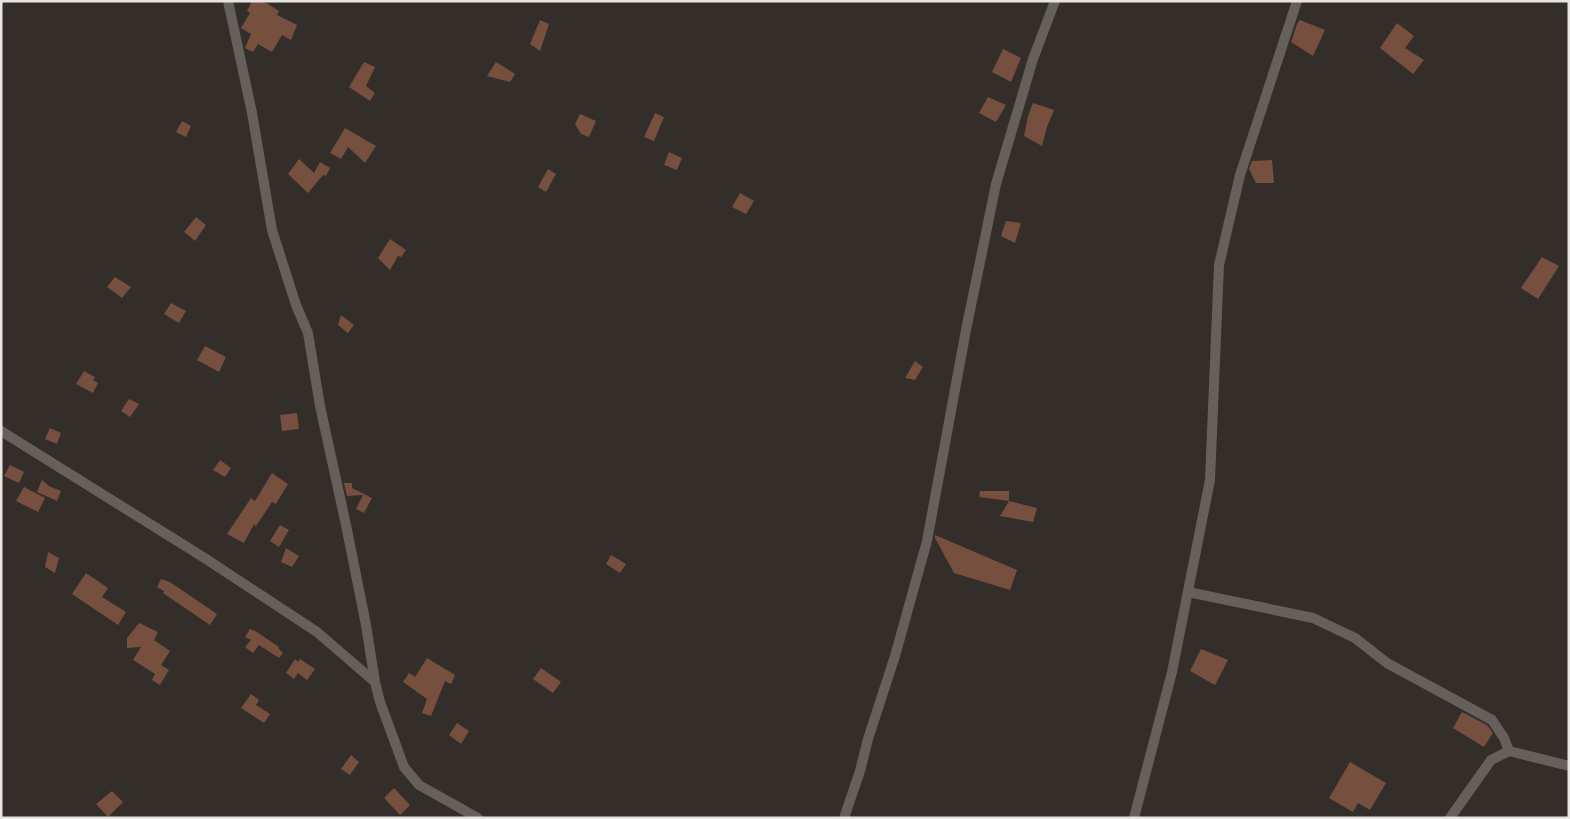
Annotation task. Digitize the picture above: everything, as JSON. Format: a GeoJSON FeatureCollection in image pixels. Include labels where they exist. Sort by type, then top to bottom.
{"type":"FeatureCollection","features":[{"type":"Feature","properties":{"kind":"street"},"geometry":{"type":"LineString","coordinates":[[228,1],[252,113],[272,230],[296,305],[308,333],[320,406],[366,625],[375,682],[404,767],[419,785],[478,818]]}},
{"type":"Feature","properties":{"kind":"street"},"geometry":{"type":"LineString","coordinates":[[844,818],[895,656],[927,541],[966,330],[996,184],[1033,59],[1055,1]]}},
{"type":"Feature","properties":{"kind":"street"},"geometry":{"type":"LineString","coordinates":[[1134,818],[1172,672],[1210,480],[1219,265],[1240,175],[1297,1]]}},
{"type":"Feature","properties":{"kind":"street"},"geometry":{"type":"LineString","coordinates":[[1,430],[203,557],[317,632],[375,682]]}},
{"type":"Feature","properties":{"kind":"street"},"geometry":{"type":"LineString","coordinates":[[1188,592],[1313,618],[1355,638],[1387,663],[1492,720],[1504,738],[1509,751]]}},
{"type":"Feature","properties":{"kind":"street"},"geometry":{"type":"LineString","coordinates":[[1450,818],[1491,760],[1502,753],[1509,751],[1569,766]]}},
{"type":"Feature","properties":{"kind":"building"},"geometry":{"type":"Polygon","coordinates":[[[252,1],[263,1],[279,11],[277,15],[297,25],[291,40],[282,35],[272,52],[258,44],[253,52],[245,48],[251,34],[241,28],[250,13],[247,11],[252,1]]]}},
{"type":"Feature","properties":{"kind":"building"},"geometry":{"type":"Polygon","coordinates":[[[540,20],[549,24],[540,51],[530,44],[540,20]]]}},
{"type":"Feature","properties":{"kind":"building"},"geometry":{"type":"Polygon","coordinates":[[[1300,20],[1325,30],[1313,56],[1291,42],[1300,20]]]}},
{"type":"Feature","properties":{"kind":"building"},"geometry":{"type":"Polygon","coordinates":[[[1397,23],[1414,36],[1405,48],[1424,60],[1413,74],[1380,48],[1397,23]]]}},
{"type":"Feature","properties":{"kind":"building"},"geometry":{"type":"Polygon","coordinates":[[[1003,49],[1021,58],[1011,82],[992,72],[1003,49]]]}},
{"type":"Feature","properties":{"kind":"building"},"geometry":{"type":"Polygon","coordinates":[[[364,62],[375,67],[366,86],[375,93],[370,101],[349,87],[364,62]]]}},
{"type":"Feature","properties":{"kind":"building"},"geometry":{"type":"Polygon","coordinates":[[[496,62],[515,74],[510,82],[487,76],[496,62]]]}},
{"type":"Feature","properties":{"kind":"building"},"geometry":{"type":"Polygon","coordinates":[[[988,97],[1006,105],[996,122],[979,113],[988,97]]]}},
{"type":"Feature","properties":{"kind":"building"},"geometry":{"type":"Polygon","coordinates":[[[1033,103],[1054,110],[1042,146],[1024,136],[1033,103]]]}},
{"type":"Feature","properties":{"kind":"building"},"geometry":{"type":"Polygon","coordinates":[[[655,113],[664,117],[654,141],[644,137],[655,113]]]}},
{"type":"Feature","properties":{"kind":"building"},"geometry":{"type":"Polygon","coordinates":[[[580,114],[596,121],[589,137],[581,134],[575,124],[580,114]]]}},
{"type":"Feature","properties":{"kind":"building"},"geometry":{"type":"Polygon","coordinates":[[[182,121],[191,126],[186,137],[176,132],[182,121]]]}},
{"type":"Feature","properties":{"kind":"building"},"geometry":{"type":"Polygon","coordinates":[[[345,128],[376,146],[365,163],[348,147],[341,159],[330,153],[345,128]]]}},
{"type":"Feature","properties":{"kind":"building"},"geometry":{"type":"Polygon","coordinates":[[[669,152],[682,158],[677,170],[664,165],[669,152]]]}},
{"type":"Feature","properties":{"kind":"building"},"geometry":{"type":"Polygon","coordinates":[[[299,159],[314,173],[320,162],[330,168],[326,176],[323,175],[308,193],[288,174],[299,159]]]}},
{"type":"Feature","properties":{"kind":"building"},"geometry":{"type":"Polygon","coordinates":[[[1272,160],[1274,183],[1256,183],[1249,169],[1252,161],[1272,160]]]}},
{"type":"Feature","properties":{"kind":"building"},"geometry":{"type":"Polygon","coordinates":[[[548,169],[556,174],[546,192],[538,187],[548,169]]]}},
{"type":"Feature","properties":{"kind":"building"},"geometry":{"type":"Polygon","coordinates":[[[740,193],[754,201],[746,214],[732,207],[740,193]]]}},
{"type":"Feature","properties":{"kind":"building"},"geometry":{"type":"Polygon","coordinates":[[[196,217],[206,225],[195,241],[184,232],[196,217]]]}},
{"type":"Feature","properties":{"kind":"building"},"geometry":{"type":"Polygon","coordinates":[[[1006,221],[1021,223],[1015,243],[1001,236],[1006,221]]]}},
{"type":"Feature","properties":{"kind":"building"},"geometry":{"type":"Polygon","coordinates":[[[390,239],[406,250],[401,257],[398,256],[390,270],[378,258],[390,239]]]}},
{"type":"Feature","properties":{"kind":"building"},"geometry":{"type":"Polygon","coordinates":[[[1542,257],[1559,266],[1538,299],[1521,288],[1542,257]]]}},
{"type":"Feature","properties":{"kind":"building"},"geometry":{"type":"Polygon","coordinates":[[[115,277],[131,287],[122,298],[107,287],[115,277]]]}},
{"type":"Feature","properties":{"kind":"building"},"geometry":{"type":"Polygon","coordinates":[[[171,303],[186,311],[179,323],[164,314],[171,303]]]}},
{"type":"Feature","properties":{"kind":"building"},"geometry":{"type":"Polygon","coordinates":[[[341,315],[354,325],[348,333],[338,325],[341,315]]]}},
{"type":"Feature","properties":{"kind":"building"},"geometry":{"type":"Polygon","coordinates":[[[205,346],[226,357],[219,372],[197,360],[205,346]]]}},
{"type":"Feature","properties":{"kind":"building"},"geometry":{"type":"Polygon","coordinates":[[[915,361],[923,367],[915,380],[905,378],[915,361]]]}},
{"type":"Feature","properties":{"kind":"building"},"geometry":{"type":"Polygon","coordinates":[[[84,371],[95,377],[93,380],[98,383],[93,393],[76,384],[84,371]]]}},
{"type":"Feature","properties":{"kind":"building"},"geometry":{"type":"Polygon","coordinates":[[[129,399],[139,404],[130,417],[121,411],[129,399]]]}},
{"type":"Feature","properties":{"kind":"building"},"geometry":{"type":"Polygon","coordinates":[[[297,413],[299,429],[282,431],[280,415],[297,413]]]}},
{"type":"Feature","properties":{"kind":"building"},"geometry":{"type":"Polygon","coordinates":[[[50,428],[61,433],[57,444],[45,439],[50,428]]]}},
{"type":"Feature","properties":{"kind":"building"},"geometry":{"type":"Polygon","coordinates":[[[220,460],[231,468],[225,477],[213,470],[220,460]]]}},
{"type":"Feature","properties":{"kind":"building"},"geometry":{"type":"Polygon","coordinates":[[[10,465],[24,472],[19,483],[4,476],[10,465]]]}},
{"type":"Feature","properties":{"kind":"building"},"geometry":{"type":"Polygon","coordinates":[[[272,473],[288,484],[276,504],[272,502],[256,526],[254,524],[244,543],[227,534],[251,498],[255,501],[272,473]]]}},
{"type":"Feature","properties":{"kind":"building"},"geometry":{"type":"Polygon","coordinates":[[[42,480],[49,486],[61,491],[57,501],[37,492],[42,480]]]}},
{"type":"Feature","properties":{"kind":"building"},"geometry":{"type":"Polygon","coordinates":[[[344,483],[352,483],[352,488],[372,498],[364,513],[356,509],[363,495],[347,496],[344,483]]]}},
{"type":"Feature","properties":{"kind":"building"},"geometry":{"type":"Polygon","coordinates":[[[24,487],[45,498],[38,512],[16,501],[24,487]]]}},
{"type":"Feature","properties":{"kind":"building"},"geometry":{"type":"Polygon","coordinates":[[[980,491],[1009,491],[1009,501],[979,497],[980,491]]]}},
{"type":"Feature","properties":{"kind":"building"},"geometry":{"type":"Polygon","coordinates":[[[1009,501],[1037,508],[1033,522],[1000,516],[1009,501]]]}},
{"type":"Feature","properties":{"kind":"building"},"geometry":{"type":"Polygon","coordinates":[[[280,525],[289,530],[279,547],[270,541],[280,525]]]}},
{"type":"Feature","properties":{"kind":"building"},"geometry":{"type":"Polygon","coordinates":[[[935,535],[1017,570],[1010,590],[954,573],[935,535]]]}},
{"type":"Feature","properties":{"kind":"building"},"geometry":{"type":"Polygon","coordinates":[[[286,548],[299,556],[292,567],[281,562],[286,548]]]}},
{"type":"Feature","properties":{"kind":"building"},"geometry":{"type":"Polygon","coordinates":[[[48,552],[59,558],[55,573],[45,567],[48,552]]]}},
{"type":"Feature","properties":{"kind":"building"},"geometry":{"type":"Polygon","coordinates":[[[611,555],[626,564],[620,573],[606,564],[611,555]]]}},
{"type":"Feature","properties":{"kind":"building"},"geometry":{"type":"Polygon","coordinates":[[[86,573],[108,588],[102,597],[126,612],[118,625],[72,594],[86,573]]]}},
{"type":"Feature","properties":{"kind":"building"},"geometry":{"type":"Polygon","coordinates":[[[161,579],[170,582],[217,614],[210,625],[163,593],[164,591],[157,587],[161,579]]]}},
{"type":"Feature","properties":{"kind":"building"},"geometry":{"type":"Polygon","coordinates":[[[139,623],[158,632],[154,640],[170,651],[161,665],[169,670],[160,685],[152,680],[155,674],[133,660],[141,647],[127,648],[127,638],[139,623]]]}},
{"type":"Feature","properties":{"kind":"building"},"geometry":{"type":"Polygon","coordinates":[[[250,629],[279,647],[283,653],[279,658],[259,645],[253,653],[245,647],[251,640],[245,637],[250,629]]]}},
{"type":"Feature","properties":{"kind":"building"},"geometry":{"type":"Polygon","coordinates":[[[1201,649],[1228,660],[1215,685],[1190,671],[1201,649]]]}},
{"type":"Feature","properties":{"kind":"building"},"geometry":{"type":"Polygon","coordinates":[[[427,658],[455,675],[451,684],[445,681],[431,716],[422,713],[427,699],[403,682],[409,673],[415,677],[427,658]]]}},
{"type":"Feature","properties":{"kind":"building"},"geometry":{"type":"Polygon","coordinates":[[[295,659],[298,662],[300,659],[315,669],[307,680],[298,673],[294,679],[286,673],[295,659]]]}},
{"type":"Feature","properties":{"kind":"building"},"geometry":{"type":"Polygon","coordinates":[[[541,668],[561,682],[553,693],[533,679],[541,668]]]}},
{"type":"Feature","properties":{"kind":"building"},"geometry":{"type":"Polygon","coordinates":[[[251,694],[259,700],[256,705],[270,714],[264,723],[241,708],[251,694]]]}},
{"type":"Feature","properties":{"kind":"building"},"geometry":{"type":"Polygon","coordinates":[[[1462,712],[1487,725],[1493,733],[1484,747],[1453,728],[1462,712]]]}},
{"type":"Feature","properties":{"kind":"building"},"geometry":{"type":"Polygon","coordinates":[[[457,723],[469,731],[461,744],[449,735],[457,723]]]}},
{"type":"Feature","properties":{"kind":"building"},"geometry":{"type":"Polygon","coordinates":[[[351,755],[359,762],[350,775],[341,769],[351,755]]]}},
{"type":"Feature","properties":{"kind":"building"},"geometry":{"type":"Polygon","coordinates":[[[1350,762],[1386,783],[1370,810],[1358,803],[1353,812],[1329,798],[1350,762]]]}},
{"type":"Feature","properties":{"kind":"building"},"geometry":{"type":"Polygon","coordinates":[[[394,788],[410,805],[400,815],[384,798],[394,788]]]}},
{"type":"Feature","properties":{"kind":"building"},"geometry":{"type":"Polygon","coordinates":[[[112,791],[123,802],[108,817],[96,804],[112,791]]]}}]}
